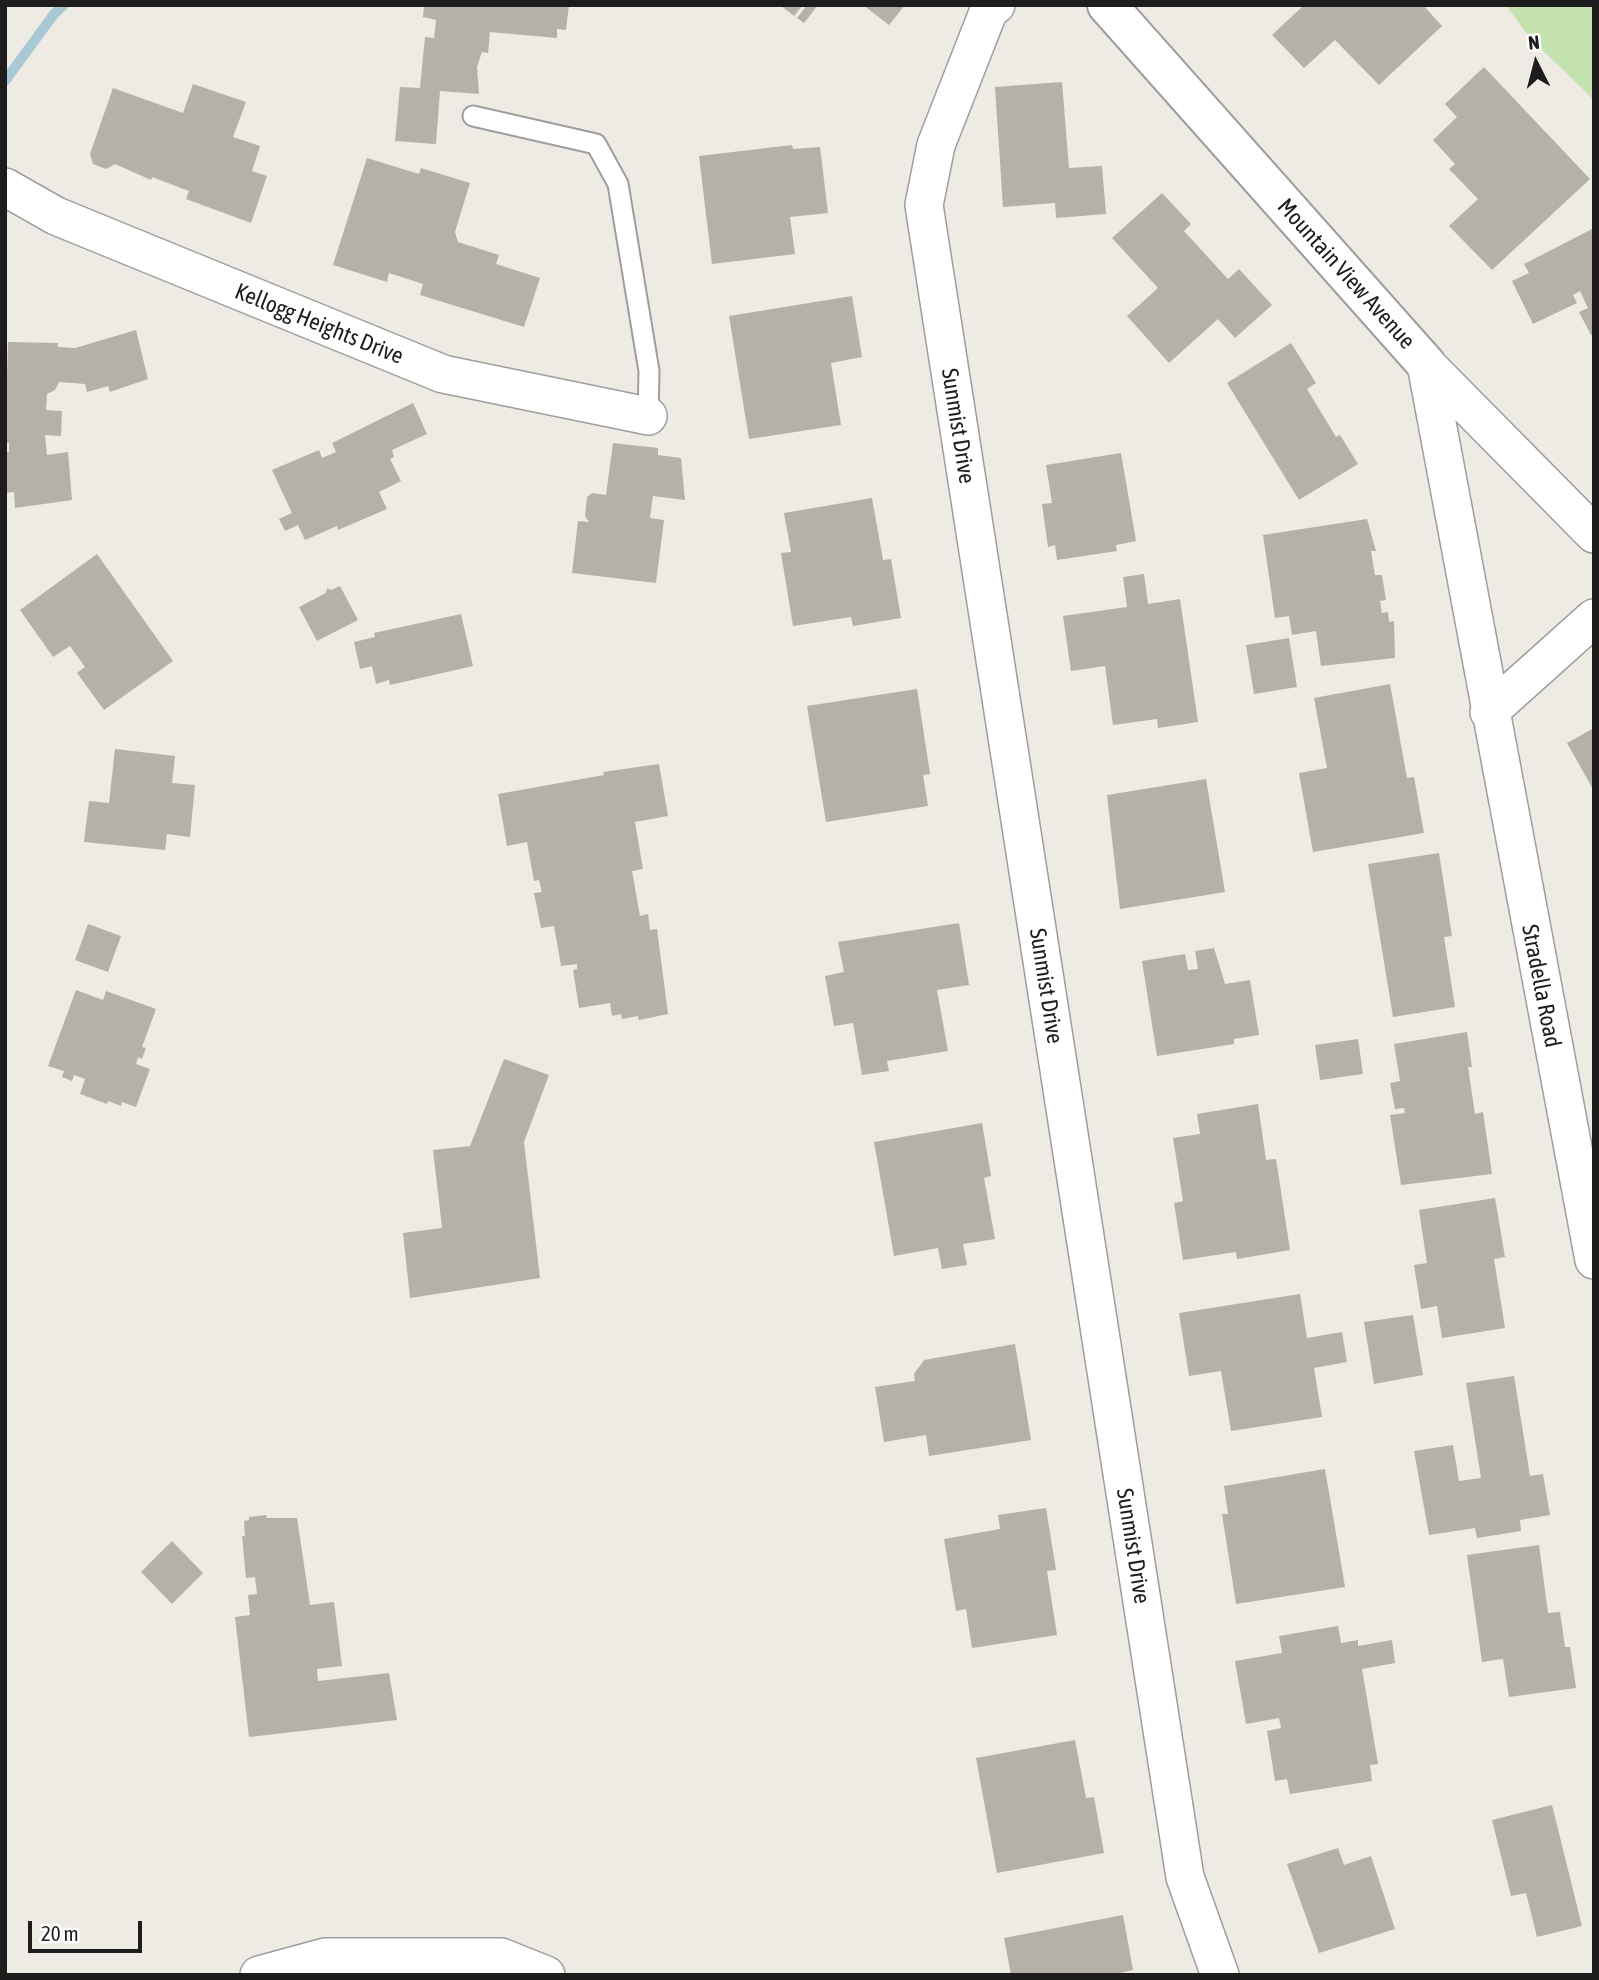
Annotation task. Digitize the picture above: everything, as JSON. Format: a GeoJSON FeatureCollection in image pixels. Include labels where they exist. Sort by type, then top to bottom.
{"type":"FeatureCollection","features":[{"type":"Feature","properties":{"kind":"street","name":"Sunmist Drive"},"geometry":{"type":"LineString","coordinates":[[996,5],[989,10],[940,133],[923,205],[1185,1877],[1220,1975]]}},
{"type":"Feature","properties":{"kind":"street","name":"Mountain View Avenue"},"geometry":{"type":"LineString","coordinates":[[1107,5],[1426,364],[1594,534]]}},
{"type":"Feature","properties":{"kind":"street","name":"Kellogg Heights Drive"},"geometry":{"type":"LineString","coordinates":[[5,187],[56,216],[443,374],[648,416]]}},
{"type":"Feature","properties":{"kind":"street","name":"Stradella Road"},"geometry":{"type":"LineString","coordinates":[[1426,364],[1489,712],[1594,1260]]}},
{"type":"Feature","properties":{"kind":"street"},"geometry":{"type":"LineString","coordinates":[[1489,712],[1594,618]]}},
{"type":"Feature","properties":{"kind":"street"},"geometry":{"type":"LineString","coordinates":[[259,1975],[325,1958],[501,1957],[546,1975]]}},
{"type":"Feature","properties":{"kind":"lane"},"geometry":{"type":"LineString","coordinates":[[473,116],[596,144],[618,184],[649,371],[648,416]]}},
{"type":"Feature","properties":{"kind":"green space"},"geometry":{"type":"Polygon","coordinates":[[[1506,5],[1594,5],[1594,100],[1530,38],[1506,5]]]}},
{"type":"Feature","properties":{"kind":"building"},"geometry":{"type":"Polygon","coordinates":[[[424,5],[569,5],[566,30],[557,29],[557,38],[490,32],[488,53],[482,52],[477,67],[479,94],[440,91],[436,144],[395,141],[400,87],[420,88],[425,37],[434,38],[436,20],[423,17],[424,5]]]}},
{"type":"Feature","properties":{"kind":"building"},"geometry":{"type":"Polygon","coordinates":[[[780,5],[803,5],[794,16],[780,5]]]}},
{"type":"Feature","properties":{"kind":"building"},"geometry":{"type":"Polygon","coordinates":[[[807,5],[818,5],[804,23],[797,18],[807,5]]]}},
{"type":"Feature","properties":{"kind":"building"},"geometry":{"type":"Polygon","coordinates":[[[863,5],[905,5],[889,25],[863,5]]]}},
{"type":"Feature","properties":{"kind":"building"},"geometry":{"type":"Polygon","coordinates":[[[1304,5],[1423,5],[1442,26],[1379,85],[1335,40],[1304,68],[1272,35],[1304,5]]]}},
{"type":"Feature","properties":{"kind":"building"},"geometry":{"type":"Polygon","coordinates":[[[1484,67],[1590,179],[1492,270],[1449,226],[1478,199],[1449,169],[1455,164],[1433,140],[1457,117],[1445,104],[1484,67]]]}},
{"type":"Feature","properties":{"kind":"building"},"geometry":{"type":"Polygon","coordinates":[[[1062,82],[1069,168],[1102,166],[1106,214],[1056,218],[1055,203],[1003,207],[995,87],[1062,82]]]}},
{"type":"Feature","properties":{"kind":"building"},"geometry":{"type":"Polygon","coordinates":[[[193,84],[246,102],[233,137],[260,146],[252,171],[267,176],[251,223],[186,199],[189,191],[152,177],[151,180],[115,164],[106,169],[93,164],[90,154],[113,88],[183,113],[193,84]]]}},
{"type":"Feature","properties":{"kind":"building"},"geometry":{"type":"Polygon","coordinates":[[[792,145],[793,149],[820,147],[828,213],[790,217],[795,254],[712,264],[699,156],[792,145]]]}},
{"type":"Feature","properties":{"kind":"building"},"geometry":{"type":"Polygon","coordinates":[[[367,158],[419,174],[421,168],[470,183],[455,232],[458,242],[499,255],[496,264],[540,278],[524,327],[420,295],[423,284],[389,273],[387,282],[333,265],[367,158]]]}},
{"type":"Feature","properties":{"kind":"building"},"geometry":{"type":"Polygon","coordinates":[[[1162,193],[1191,224],[1184,231],[1228,279],[1239,269],[1272,305],[1235,338],[1218,319],[1169,363],[1127,316],[1158,288],[1112,238],[1162,193]]]}},
{"type":"Feature","properties":{"kind":"building"},"geometry":{"type":"Polygon","coordinates":[[[1594,228],[1594,334],[1591,335],[1579,312],[1588,308],[1580,291],[1573,295],[1577,303],[1533,324],[1512,281],[1529,273],[1524,264],[1594,228]]]}},
{"type":"Feature","properties":{"kind":"building"},"geometry":{"type":"Polygon","coordinates":[[[852,296],[862,357],[831,363],[841,425],[749,439],[729,316],[852,296]]]}},
{"type":"Feature","properties":{"kind":"building"},"geometry":{"type":"Polygon","coordinates":[[[136,330],[148,379],[110,392],[108,386],[87,392],[85,384],[59,382],[55,390],[47,394],[46,410],[62,411],[61,436],[45,435],[47,455],[68,452],[72,500],[15,508],[14,492],[5,493],[5,452],[9,452],[9,443],[5,443],[8,342],[58,343],[58,347],[75,348],[136,330]]]}},
{"type":"Feature","properties":{"kind":"building"},"geometry":{"type":"Polygon","coordinates":[[[1291,343],[1316,383],[1307,389],[1336,437],[1340,435],[1358,464],[1299,500],[1227,383],[1291,343]]]}},
{"type":"Feature","properties":{"kind":"building"},"geometry":{"type":"Polygon","coordinates":[[[413,403],[427,434],[392,450],[394,457],[390,459],[401,481],[379,492],[387,509],[338,530],[337,526],[305,540],[298,525],[285,531],[279,519],[292,513],[272,470],[319,450],[322,458],[336,452],[332,443],[413,403]]]}},
{"type":"Feature","properties":{"kind":"building"},"geometry":{"type":"Polygon","coordinates":[[[613,443],[658,448],[658,455],[681,458],[685,500],[653,496],[650,518],[664,520],[656,583],[572,573],[578,521],[589,522],[585,516],[587,497],[592,493],[606,495],[613,443]]]}},
{"type":"Feature","properties":{"kind":"building"},"geometry":{"type":"Polygon","coordinates":[[[1121,453],[1136,541],[1116,545],[1117,551],[1057,560],[1055,545],[1048,547],[1042,504],[1052,503],[1046,465],[1121,453]]]}},
{"type":"Feature","properties":{"kind":"building"},"geometry":{"type":"Polygon","coordinates":[[[872,498],[883,560],[891,559],[901,618],[853,626],[851,617],[793,626],[781,553],[791,552],[784,513],[872,498]]]}},
{"type":"Feature","properties":{"kind":"building"},"geometry":{"type":"Polygon","coordinates":[[[1367,519],[1376,551],[1371,551],[1375,575],[1382,575],[1386,600],[1380,601],[1382,613],[1388,612],[1389,622],[1394,621],[1395,658],[1321,666],[1316,631],[1292,635],[1289,616],[1275,618],[1263,535],[1367,519]]]}},
{"type":"Feature","properties":{"kind":"building"},"geometry":{"type":"Polygon","coordinates":[[[97,554],[173,661],[104,710],[77,673],[85,667],[70,646],[53,657],[20,610],[97,554]]]}},
{"type":"Feature","properties":{"kind":"building"},"geometry":{"type":"Polygon","coordinates":[[[1144,574],[1148,604],[1180,599],[1198,722],[1158,728],[1157,719],[1113,725],[1105,666],[1071,671],[1063,616],[1127,607],[1123,577],[1144,574]]]}},
{"type":"Feature","properties":{"kind":"building"},"geometry":{"type":"Polygon","coordinates":[[[340,586],[358,620],[317,641],[299,607],[326,593],[327,588],[331,590],[340,586]]]}},
{"type":"Feature","properties":{"kind":"building"},"geometry":{"type":"Polygon","coordinates":[[[461,614],[473,666],[390,685],[389,680],[376,684],[372,666],[360,669],[354,642],[375,637],[374,633],[461,614]]]}},
{"type":"Feature","properties":{"kind":"building"},"geometry":{"type":"Polygon","coordinates":[[[1289,638],[1297,687],[1254,694],[1246,645],[1289,638]]]}},
{"type":"Feature","properties":{"kind":"building"},"geometry":{"type":"Polygon","coordinates":[[[1390,684],[1407,778],[1414,777],[1424,833],[1313,852],[1299,773],[1327,768],[1314,698],[1390,684]]]}},
{"type":"Feature","properties":{"kind":"building"},"geometry":{"type":"Polygon","coordinates":[[[917,689],[930,774],[923,775],[928,806],[826,822],[807,706],[917,689]]]}},
{"type":"Feature","properties":{"kind":"building"},"geometry":{"type":"Polygon","coordinates":[[[1594,728],[1594,791],[1567,743],[1594,728]]]}},
{"type":"Feature","properties":{"kind":"building"},"geometry":{"type":"Polygon","coordinates":[[[115,749],[175,756],[172,783],[195,785],[190,837],[167,834],[165,850],[84,842],[89,801],[109,803],[115,749]]]}},
{"type":"Feature","properties":{"kind":"building"},"geometry":{"type":"Polygon","coordinates":[[[659,764],[668,816],[635,822],[643,869],[632,871],[640,916],[648,914],[650,930],[657,929],[668,1014],[639,1020],[638,1016],[622,1019],[621,1014],[612,1016],[610,1003],[579,1008],[573,970],[577,969],[577,964],[561,966],[554,926],[541,928],[534,893],[542,892],[539,880],[534,881],[527,842],[507,846],[498,794],[604,775],[603,772],[659,764]]]}},
{"type":"Feature","properties":{"kind":"building"},"geometry":{"type":"Polygon","coordinates":[[[1206,779],[1225,892],[1120,909],[1107,795],[1206,779]]]}},
{"type":"Feature","properties":{"kind":"building"},"geometry":{"type":"Polygon","coordinates":[[[1439,853],[1452,936],[1444,937],[1455,1007],[1393,1017],[1368,864],[1439,853]]]}},
{"type":"Feature","properties":{"kind":"building"},"geometry":{"type":"Polygon","coordinates":[[[959,923],[969,985],[937,990],[948,1051],[887,1061],[889,1071],[862,1075],[853,1023],[834,1026],[825,976],[844,972],[838,942],[959,923]]]}},
{"type":"Feature","properties":{"kind":"building"},"geometry":{"type":"Polygon","coordinates":[[[88,924],[121,936],[108,972],[75,960],[88,924]]]}},
{"type":"Feature","properties":{"kind":"building"},"geometry":{"type":"Polygon","coordinates":[[[1214,948],[1225,984],[1250,980],[1259,1035],[1234,1039],[1234,1044],[1157,1056],[1142,961],[1185,954],[1188,970],[1198,969],[1195,951],[1214,948]]]}},
{"type":"Feature","properties":{"kind":"building"},"geometry":{"type":"Polygon","coordinates":[[[76,990],[103,1000],[106,991],[156,1009],[142,1047],[146,1048],[142,1059],[138,1057],[136,1064],[150,1069],[136,1107],[122,1102],[121,1106],[108,1101],[107,1104],[80,1094],[85,1079],[74,1075],[72,1081],[62,1077],[64,1071],[48,1066],[76,990]]]}},
{"type":"Feature","properties":{"kind":"building"},"geometry":{"type":"Polygon","coordinates":[[[1467,1032],[1472,1067],[1468,1067],[1475,1114],[1483,1112],[1492,1174],[1401,1185],[1390,1115],[1405,1113],[1404,1108],[1395,1109],[1390,1083],[1400,1081],[1394,1044],[1467,1032]]]}},
{"type":"Feature","properties":{"kind":"building"},"geometry":{"type":"Polygon","coordinates":[[[1358,1039],[1363,1074],[1320,1080],[1315,1045],[1358,1039]]]}},
{"type":"Feature","properties":{"kind":"building"},"geometry":{"type":"Polygon","coordinates":[[[504,1059],[549,1075],[524,1142],[540,1278],[410,1298],[403,1233],[442,1228],[433,1150],[470,1146],[504,1059]]]}},
{"type":"Feature","properties":{"kind":"building"},"geometry":{"type":"Polygon","coordinates":[[[1258,1104],[1266,1160],[1276,1159],[1290,1250],[1237,1259],[1236,1252],[1183,1260],[1174,1203],[1183,1201],[1173,1138],[1200,1134],[1197,1114],[1258,1104]]]}},
{"type":"Feature","properties":{"kind":"building"},"geometry":{"type":"Polygon","coordinates":[[[982,1123],[991,1176],[984,1178],[995,1239],[963,1244],[967,1265],[942,1269],[938,1248],[894,1256],[874,1142],[982,1123]]]}},
{"type":"Feature","properties":{"kind":"building"},"geometry":{"type":"Polygon","coordinates":[[[1495,1198],[1505,1257],[1494,1259],[1505,1328],[1442,1338],[1437,1306],[1421,1309],[1414,1265],[1427,1263],[1419,1210],[1495,1198]]]}},
{"type":"Feature","properties":{"kind":"building"},"geometry":{"type":"Polygon","coordinates":[[[1300,1294],[1307,1338],[1342,1332],[1347,1362],[1314,1368],[1322,1417],[1231,1431],[1221,1371],[1189,1376],[1179,1313],[1300,1294]]]}},
{"type":"Feature","properties":{"kind":"building"},"geometry":{"type":"Polygon","coordinates":[[[1413,1315],[1423,1375],[1374,1384],[1364,1322],[1413,1315]]]}},
{"type":"Feature","properties":{"kind":"building"},"geometry":{"type":"Polygon","coordinates":[[[1015,1344],[1031,1440],[929,1456],[926,1435],[884,1442],[875,1387],[915,1381],[914,1374],[924,1360],[1015,1344]]]}},
{"type":"Feature","properties":{"kind":"building"},"geometry":{"type":"Polygon","coordinates":[[[1514,1376],[1530,1476],[1543,1474],[1550,1515],[1520,1520],[1521,1531],[1477,1538],[1475,1528],[1429,1535],[1414,1451],[1453,1445],[1459,1481],[1481,1478],[1466,1383],[1514,1376]]]}},
{"type":"Feature","properties":{"kind":"building"},"geometry":{"type":"Polygon","coordinates":[[[1325,1469],[1345,1587],[1236,1604],[1222,1514],[1228,1514],[1224,1486],[1325,1469]]]}},
{"type":"Feature","properties":{"kind":"building"},"geometry":{"type":"Polygon","coordinates":[[[1046,1508],[1056,1570],[1047,1571],[1057,1635],[972,1648],[966,1609],[956,1611],[944,1539],[1000,1529],[998,1515],[1046,1508]]]}},
{"type":"Feature","properties":{"kind":"building"},"geometry":{"type":"Polygon","coordinates":[[[266,1515],[267,1518],[297,1518],[310,1605],[334,1602],[342,1666],[317,1669],[318,1681],[389,1673],[397,1720],[249,1737],[235,1617],[250,1615],[248,1595],[257,1594],[255,1577],[246,1578],[242,1536],[245,1536],[244,1521],[249,1520],[249,1517],[266,1515]]]}},
{"type":"Feature","properties":{"kind":"building"},"geometry":{"type":"Polygon","coordinates":[[[172,1541],[203,1573],[172,1604],[141,1572],[172,1541]]]}},
{"type":"Feature","properties":{"kind":"building"},"geometry":{"type":"Polygon","coordinates":[[[1539,1545],[1548,1613],[1560,1612],[1565,1647],[1570,1647],[1576,1688],[1509,1697],[1503,1659],[1482,1662],[1467,1555],[1539,1545]]]}},
{"type":"Feature","properties":{"kind":"building"},"geometry":{"type":"Polygon","coordinates":[[[1338,1626],[1341,1643],[1358,1640],[1358,1646],[1392,1640],[1395,1663],[1362,1669],[1378,1764],[1370,1765],[1372,1781],[1290,1794],[1287,1779],[1275,1781],[1267,1731],[1281,1728],[1279,1718],[1246,1724],[1235,1661],[1282,1653],[1279,1636],[1338,1626]]]}},
{"type":"Feature","properties":{"kind":"building"},"geometry":{"type":"Polygon","coordinates":[[[1075,1740],[1086,1798],[1094,1797],[1104,1853],[997,1873],[976,1758],[1075,1740]]]}},
{"type":"Feature","properties":{"kind":"building"},"geometry":{"type":"Polygon","coordinates":[[[1552,1805],[1582,1926],[1537,1937],[1526,1893],[1511,1896],[1492,1820],[1552,1805]]]}},
{"type":"Feature","properties":{"kind":"building"},"geometry":{"type":"Polygon","coordinates":[[[1338,1848],[1344,1865],[1371,1856],[1395,1929],[1319,1953],[1287,1864],[1338,1848]]]}},
{"type":"Feature","properties":{"kind":"building"},"geometry":{"type":"Polygon","coordinates":[[[1123,1915],[1133,1970],[1112,1975],[1011,1975],[1004,1938],[1123,1915]]]}},
{"type":"Feature","properties":{"kind":"waterway"},"geometry":{"type":"LineString","coordinates":[[5,81],[54,14],[64,5]]}}]}
